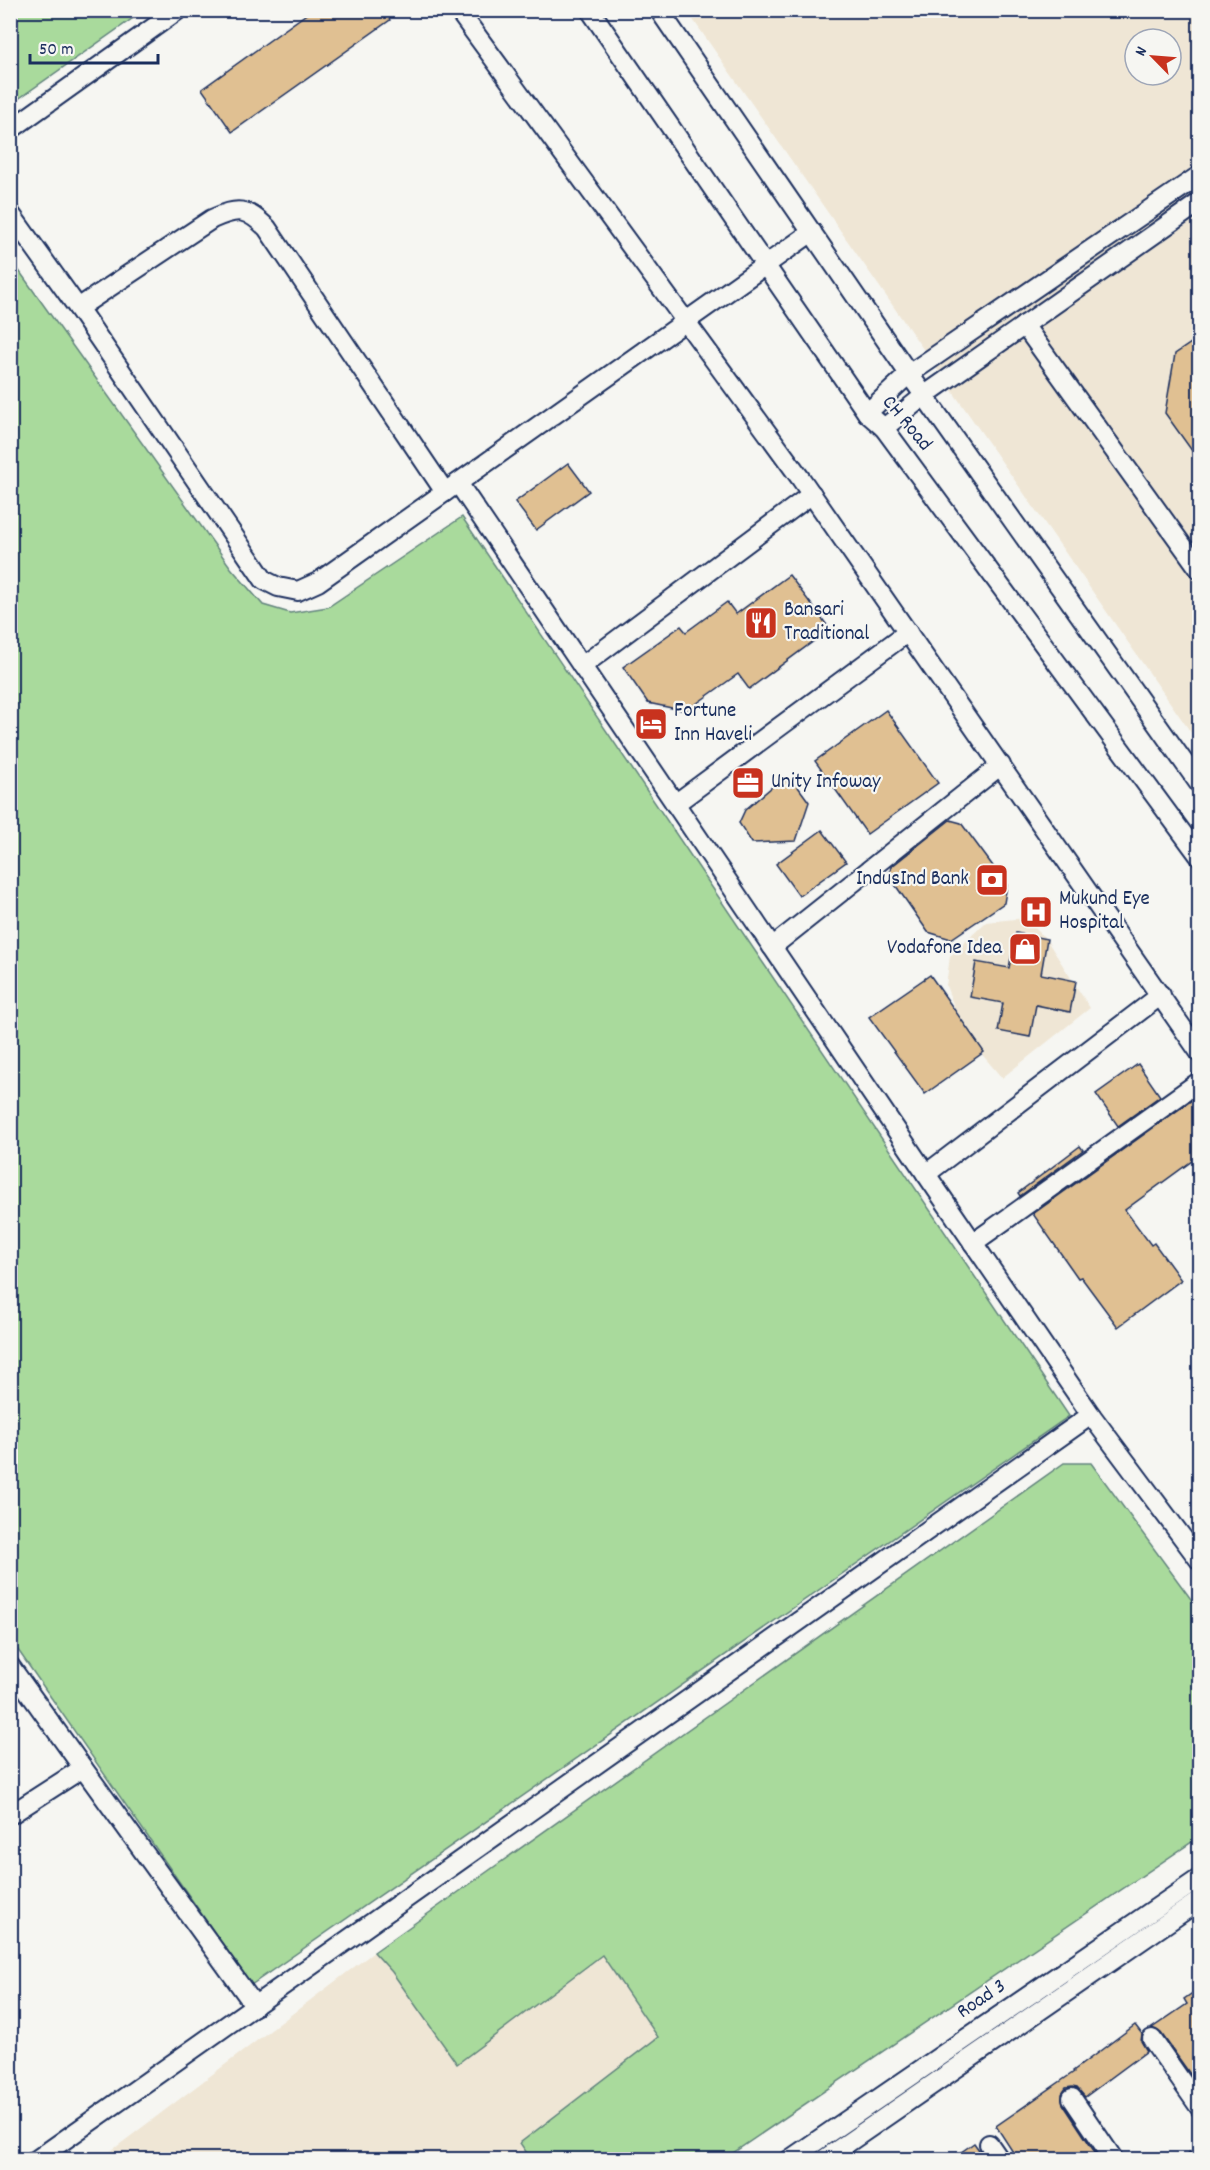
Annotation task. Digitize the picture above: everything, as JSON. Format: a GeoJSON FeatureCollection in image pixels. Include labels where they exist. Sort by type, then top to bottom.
{"type":"FeatureCollection","features":[{"type":"Feature","properties":{"kind":"street"},"geometry":{"type":"LineString","coordinates":[[10,130],[178,10]]}},
{"type":"Feature","properties":{"kind":"street"},"geometry":{"type":"LineString","coordinates":[[458,10],[812,494],[1200,1053]]}},
{"type":"Feature","properties":{"kind":"street","name":"CH Road"},"geometry":{"type":"LineString","coordinates":[[590,10],[867,413],[884,428],[1200,857]]}},
{"type":"Feature","properties":{"kind":"street","name":"CH Road"},"geometry":{"type":"LineString","coordinates":[[659,10],[909,374],[1200,785]]}},
{"type":"Feature","properties":{"kind":"street"},"geometry":{"type":"LineString","coordinates":[[867,413],[909,374],[1200,175]]}},
{"type":"Feature","properties":{"kind":"street"},"geometry":{"type":"LineString","coordinates":[[884,428],[925,395],[1200,202]]}},
{"type":"Feature","properties":{"kind":"street"},"geometry":{"type":"LineString","coordinates":[[78,308],[212,219],[231,210],[247,211],[267,228],[582,666],[1091,1415],[1200,1561]]}},
{"type":"Feature","properties":{"kind":"street"},"geometry":{"type":"LineString","coordinates":[[10,213],[78,308],[264,580],[278,587],[298,591],[318,582],[812,232]]}},
{"type":"Feature","properties":{"kind":"street"},"geometry":{"type":"LineString","coordinates":[[1024,325],[1200,570]]}},
{"type":"Feature","properties":{"kind":"street"},"geometry":{"type":"LineString","coordinates":[[582,666],[812,494]]}},
{"type":"Feature","properties":{"kind":"street"},"geometry":{"type":"LineString","coordinates":[[675,804],[908,632]]}},
{"type":"Feature","properties":{"kind":"street"},"geometry":{"type":"LineString","coordinates":[[772,947],[1001,765]]}},
{"type":"Feature","properties":{"kind":"street"},"geometry":{"type":"LineString","coordinates":[[926,1174],[1161,995]]}},
{"type":"Feature","properties":{"kind":"street"},"geometry":{"type":"LineString","coordinates":[[974,1243],[1200,1081]]}},
{"type":"Feature","properties":{"kind":"street"},"geometry":{"type":"LineString","coordinates":[[36,2160],[1091,1415]]}},
{"type":"Feature","properties":{"kind":"street"},"geometry":{"type":"LineString","coordinates":[[10,1666],[255,2006]]}},
{"type":"Feature","properties":{"kind":"street"},"geometry":{"type":"LineString","coordinates":[[10,1815],[83,1768]]}},
{"type":"Feature","properties":{"kind":"street","name":"Road 3"},"geometry":{"type":"LineString","coordinates":[[789,2160],[1200,1878]]}},
{"type":"Feature","properties":{"kind":"street","name":"Road 3"},"geometry":{"type":"LineString","coordinates":[[823,2160],[1200,1900]]}},
{"type":"Feature","properties":{"kind":"street"},"geometry":{"type":"LineString","coordinates":[[1152,2039],[1200,2108]]}},
{"type":"Feature","properties":{"kind":"street"},"geometry":{"type":"LineString","coordinates":[[1072,2098],[1114,2160]]}},
{"type":"Feature","properties":{"kind":"street"},"geometry":{"type":"LineString","coordinates":[[989,2144],[1000,2160]]}},
{"type":"Feature","properties":{"kind":"street"},"geometry":{"type":"LineString","coordinates":[[1196,2160],[1200,2157]]}},
{"type":"Feature","properties":{"kind":"shaded area"},"geometry":{"type":"Polygon","coordinates":[[[687,11],[1199,11],[1199,744],[687,11]]]}},
{"type":"Feature","properties":{"kind":"shaded area"},"geometry":{"type":"Polygon","coordinates":[[[1025,918],[1046,939],[1090,1008],[1002,1078],[968,1038],[955,1009],[946,986],[950,956],[986,922],[1025,918]]]}},
{"type":"Feature","properties":{"kind":"shaded area"},"geometry":{"type":"Polygon","coordinates":[[[374,1952],[392,1972],[457,2063],[602,1955],[658,2037],[520,2142],[531,2159],[99,2160],[374,1952]]]}},
{"type":"Feature","properties":{"kind":"green space"},"geometry":{"type":"Polygon","coordinates":[[[11,10],[143,10],[143,11],[11,104],[11,10]]]}},
{"type":"Feature","properties":{"kind":"green space"},"geometry":{"type":"Polygon","coordinates":[[[10,258],[231,568],[263,605],[290,613],[328,607],[462,517],[1069,1416],[251,1985],[11,1640],[10,258]]]}},
{"type":"Feature","properties":{"kind":"green space"},"geometry":{"type":"Polygon","coordinates":[[[1064,1463],[1091,1463],[1199,1610],[1199,1837],[724,2159],[531,2159],[520,2143],[658,2037],[602,1955],[457,2064],[392,1972],[374,1952],[1064,1463]]]}},
{"type":"Feature","properties":{"kind":"building"},"geometry":{"type":"Polygon","coordinates":[[[312,10],[384,10],[390,20],[232,132],[202,89],[312,10]]]}},
{"type":"Feature","properties":{"kind":"building"},"geometry":{"type":"Polygon","coordinates":[[[1200,337],[1200,462],[1165,413],[1175,354],[1200,337]]]}},
{"type":"Feature","properties":{"kind":"building"},"geometry":{"type":"Polygon","coordinates":[[[568,463],[589,491],[536,530],[515,502],[568,463]]]}},
{"type":"Feature","properties":{"kind":"building"},"geometry":{"type":"Polygon","coordinates":[[[789,575],[830,629],[749,689],[738,674],[686,711],[648,703],[623,667],[681,626],[686,632],[727,602],[736,614],[789,575]]]}},
{"type":"Feature","properties":{"kind":"building"},"geometry":{"type":"Polygon","coordinates":[[[886,710],[938,783],[867,834],[815,761],[886,710]]]}},
{"type":"Feature","properties":{"kind":"building"},"geometry":{"type":"Polygon","coordinates":[[[793,780],[809,802],[796,841],[752,843],[739,823],[745,810],[779,781],[793,780]]]}},
{"type":"Feature","properties":{"kind":"building"},"geometry":{"type":"Polygon","coordinates":[[[950,820],[961,823],[1007,885],[1004,903],[951,939],[928,932],[889,876],[891,867],[950,820]]]}},
{"type":"Feature","properties":{"kind":"building"},"geometry":{"type":"Polygon","coordinates":[[[822,830],[846,862],[799,896],[776,864],[822,830]]]}},
{"type":"Feature","properties":{"kind":"building"},"geometry":{"type":"Polygon","coordinates":[[[1016,933],[1047,939],[1041,974],[1076,981],[1070,1012],[1036,1005],[1030,1037],[998,1031],[1003,1003],[970,997],[976,962],[1009,968],[1016,933]]]}},
{"type":"Feature","properties":{"kind":"building"},"geometry":{"type":"Polygon","coordinates":[[[930,975],[984,1052],[925,1094],[869,1017],[930,975]]]}},
{"type":"Feature","properties":{"kind":"building"},"geometry":{"type":"Polygon","coordinates":[[[1138,1064],[1160,1096],[1118,1126],[1096,1094],[1138,1064]]]}},
{"type":"Feature","properties":{"kind":"building"},"geometry":{"type":"Polygon","coordinates":[[[1195,1098],[1200,1104],[1200,1155],[1125,1210],[1151,1245],[1154,1243],[1181,1280],[1118,1327],[1081,1277],[1078,1278],[1033,1214],[1195,1098]]]}},
{"type":"Feature","properties":{"kind":"building"},"geometry":{"type":"Polygon","coordinates":[[[1080,1146],[1083,1150],[1020,1196],[1018,1193],[1080,1146]]]}},
{"type":"Feature","properties":{"kind":"building"},"geometry":{"type":"Polygon","coordinates":[[[1200,1988],[1200,2088],[1161,2033],[1152,2028],[1187,2004],[1184,1999],[1200,1988]]]}},
{"type":"Feature","properties":{"kind":"building"},"geometry":{"type":"Polygon","coordinates":[[[1135,2025],[1142,2034],[1141,2041],[1147,2051],[1085,2097],[1077,2088],[1072,2087],[1066,2088],[1062,2094],[1063,2104],[1100,2160],[1018,2160],[996,2126],[1074,2072],[1135,2025]]]}},
{"type":"Feature","properties":{"kind":"building"},"geometry":{"type":"Polygon","coordinates":[[[974,2143],[986,2160],[950,2160],[974,2143]]]}},
{"type":"Feature","properties":{"kind":"place","name":"Bansari Traditional"},"geometry":{"type":"Point","coordinates":[761,623]}},
{"type":"Feature","properties":{"kind":"place","name":"Fortune Inn Haveli"},"geometry":{"type":"Point","coordinates":[651,724]}},
{"type":"Feature","properties":{"kind":"place","name":"Unity Infoway"},"geometry":{"type":"Point","coordinates":[748,783]}},
{"type":"Feature","properties":{"kind":"place","name":"IndusInd Bank"},"geometry":{"type":"Point","coordinates":[992,880]}},
{"type":"Feature","properties":{"kind":"place","name":"Mukund Eye Hospital"},"geometry":{"type":"Point","coordinates":[1036,912]}},
{"type":"Feature","properties":{"kind":"place","name":"Vodafone Idea"},"geometry":{"type":"Point","coordinates":[1025,949]}}]}
